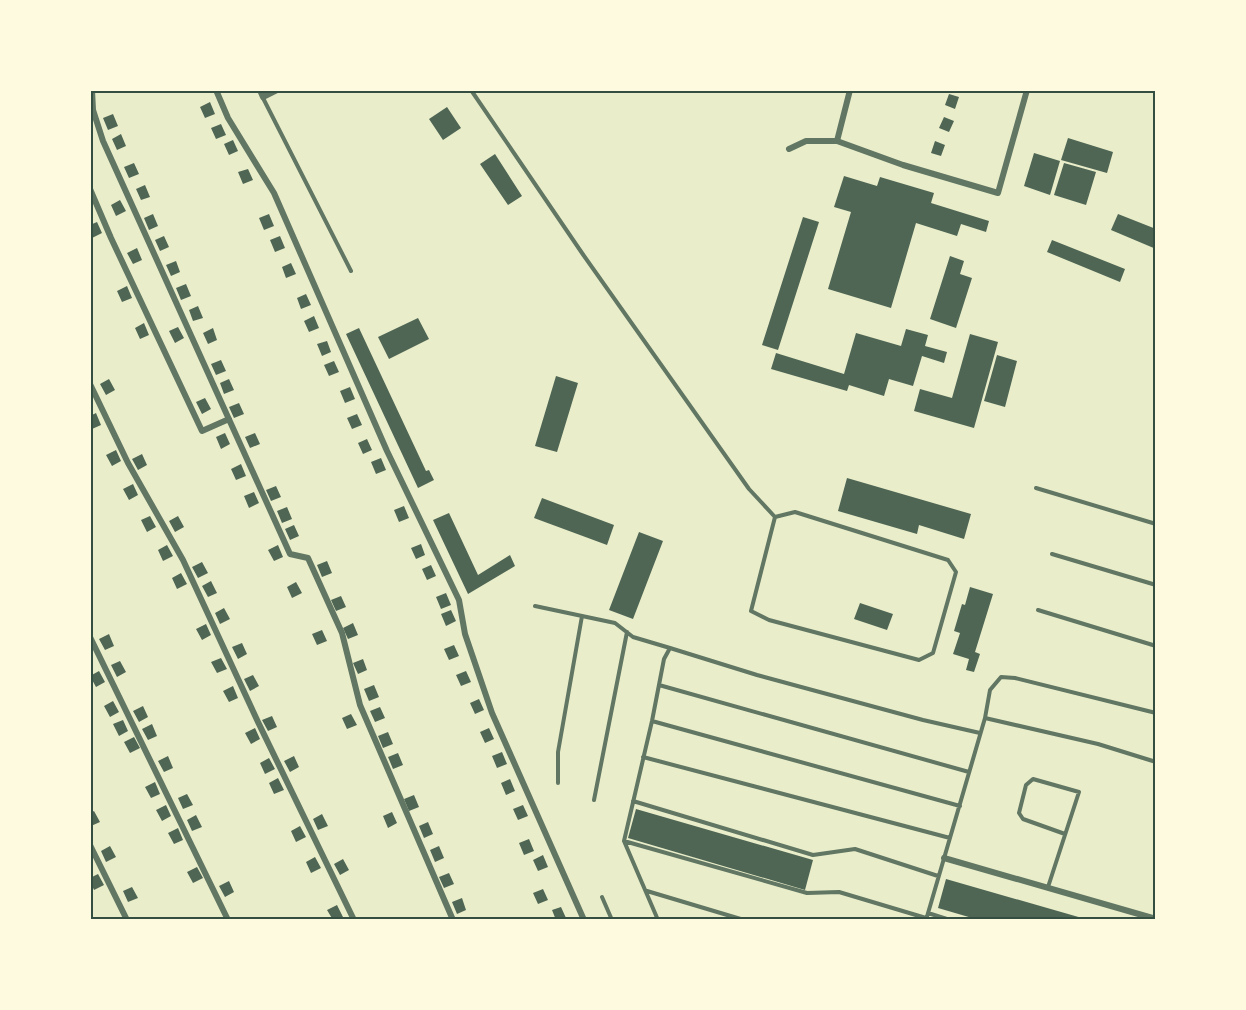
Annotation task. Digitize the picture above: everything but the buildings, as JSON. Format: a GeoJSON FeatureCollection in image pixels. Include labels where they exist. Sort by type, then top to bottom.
{"type":"FeatureCollection","features":[{"type":"Feature","properties":{"kind":"street"},"geometry":{"type":"LineString","coordinates":[[92,90],[93,110],[103,141],[290,554],[308,558],[342,633],[360,705],[453,920]]}},
{"type":"Feature","properties":{"kind":"street"},"geometry":{"type":"LineString","coordinates":[[216,90],[228,118],[274,194],[387,451],[459,600],[465,634],[492,713],[584,920]]}},
{"type":"Feature","properties":{"kind":"street"},"geometry":{"type":"LineString","coordinates":[[262,93],[277,90]]}},
{"type":"Feature","properties":{"kind":"street"},"geometry":{"type":"LineString","coordinates":[[837,141],[850,90]]}},
{"type":"Feature","properties":{"kind":"street"},"geometry":{"type":"LineString","coordinates":[[789,149],[806,141],[837,141],[903,165],[998,193],[1027,90]]}},
{"type":"Feature","properties":{"kind":"street"},"geometry":{"type":"LineString","coordinates":[[90,189],[202,431],[229,418]]}},
{"type":"Feature","properties":{"kind":"street"},"geometry":{"type":"LineString","coordinates":[[90,384],[128,464],[183,560],[354,920]]}},
{"type":"Feature","properties":{"kind":"street"},"geometry":{"type":"LineString","coordinates":[[90,637],[228,920]]}},
{"type":"Feature","properties":{"kind":"street"},"geometry":{"type":"LineString","coordinates":[[90,845],[128,920]]}},
{"type":"Feature","properties":{"kind":"street"},"geometry":{"type":"LineString","coordinates":[[944,858],[1156,919]]}},
{"type":"Feature","properties":{"kind":"lane"},"geometry":{"type":"LineString","coordinates":[[471,90],[582,253],[749,489],[774,517]]}},
{"type":"Feature","properties":{"kind":"lane"},"geometry":{"type":"LineString","coordinates":[[262,93],[351,271]]}},
{"type":"Feature","properties":{"kind":"lane"},"geometry":{"type":"LineString","coordinates":[[1036,488],[1156,524]]}},
{"type":"Feature","properties":{"kind":"lane"},"geometry":{"type":"LineString","coordinates":[[795,512],[948,560],[956,572],[933,653],[918,660],[769,620],[751,611],[774,517],[795,512]]}},
{"type":"Feature","properties":{"kind":"lane"},"geometry":{"type":"LineString","coordinates":[[1052,554],[1156,585]]}},
{"type":"Feature","properties":{"kind":"lane"},"geometry":{"type":"LineString","coordinates":[[535,606],[615,623],[633,637],[758,675],[923,720],[980,733]]}},
{"type":"Feature","properties":{"kind":"lane"},"geometry":{"type":"LineString","coordinates":[[1038,610],[1156,646]]}},
{"type":"Feature","properties":{"kind":"lane"},"geometry":{"type":"LineString","coordinates":[[558,783],[558,752],[582,616]]}},
{"type":"Feature","properties":{"kind":"lane"},"geometry":{"type":"LineString","coordinates":[[594,800],[627,632]]}},
{"type":"Feature","properties":{"kind":"lane"},"geometry":{"type":"LineString","coordinates":[[658,920],[624,841],[664,659],[670,648]]}},
{"type":"Feature","properties":{"kind":"lane"},"geometry":{"type":"LineString","coordinates":[[927,917],[985,718],[990,690],[1001,677],[1015,678],[1156,713]]}},
{"type":"Feature","properties":{"kind":"lane"},"geometry":{"type":"LineString","coordinates":[[659,686],[969,772]]}},
{"type":"Feature","properties":{"kind":"lane"},"geometry":{"type":"LineString","coordinates":[[985,718],[1098,744],[1156,762]]}},
{"type":"Feature","properties":{"kind":"lane"},"geometry":{"type":"LineString","coordinates":[[652,721],[960,806]]}},
{"type":"Feature","properties":{"kind":"lane"},"geometry":{"type":"LineString","coordinates":[[643,757],[950,838]]}},
{"type":"Feature","properties":{"kind":"lane"},"geometry":{"type":"LineString","coordinates":[[1048,888],[1079,792],[1033,779],[1026,785],[1019,813],[1023,819],[1065,834]]}},
{"type":"Feature","properties":{"kind":"lane"},"geometry":{"type":"LineString","coordinates":[[633,801],[813,855],[855,849],[939,876]]}},
{"type":"Feature","properties":{"kind":"lane"},"geometry":{"type":"LineString","coordinates":[[624,841],[807,893],[839,892],[927,917],[950,920]]}},
{"type":"Feature","properties":{"kind":"lane"},"geometry":{"type":"LineString","coordinates":[[646,891],[744,920]]}},
{"type":"Feature","properties":{"kind":"lane"},"geometry":{"type":"LineString","coordinates":[[602,897],[612,920]]}}]}
